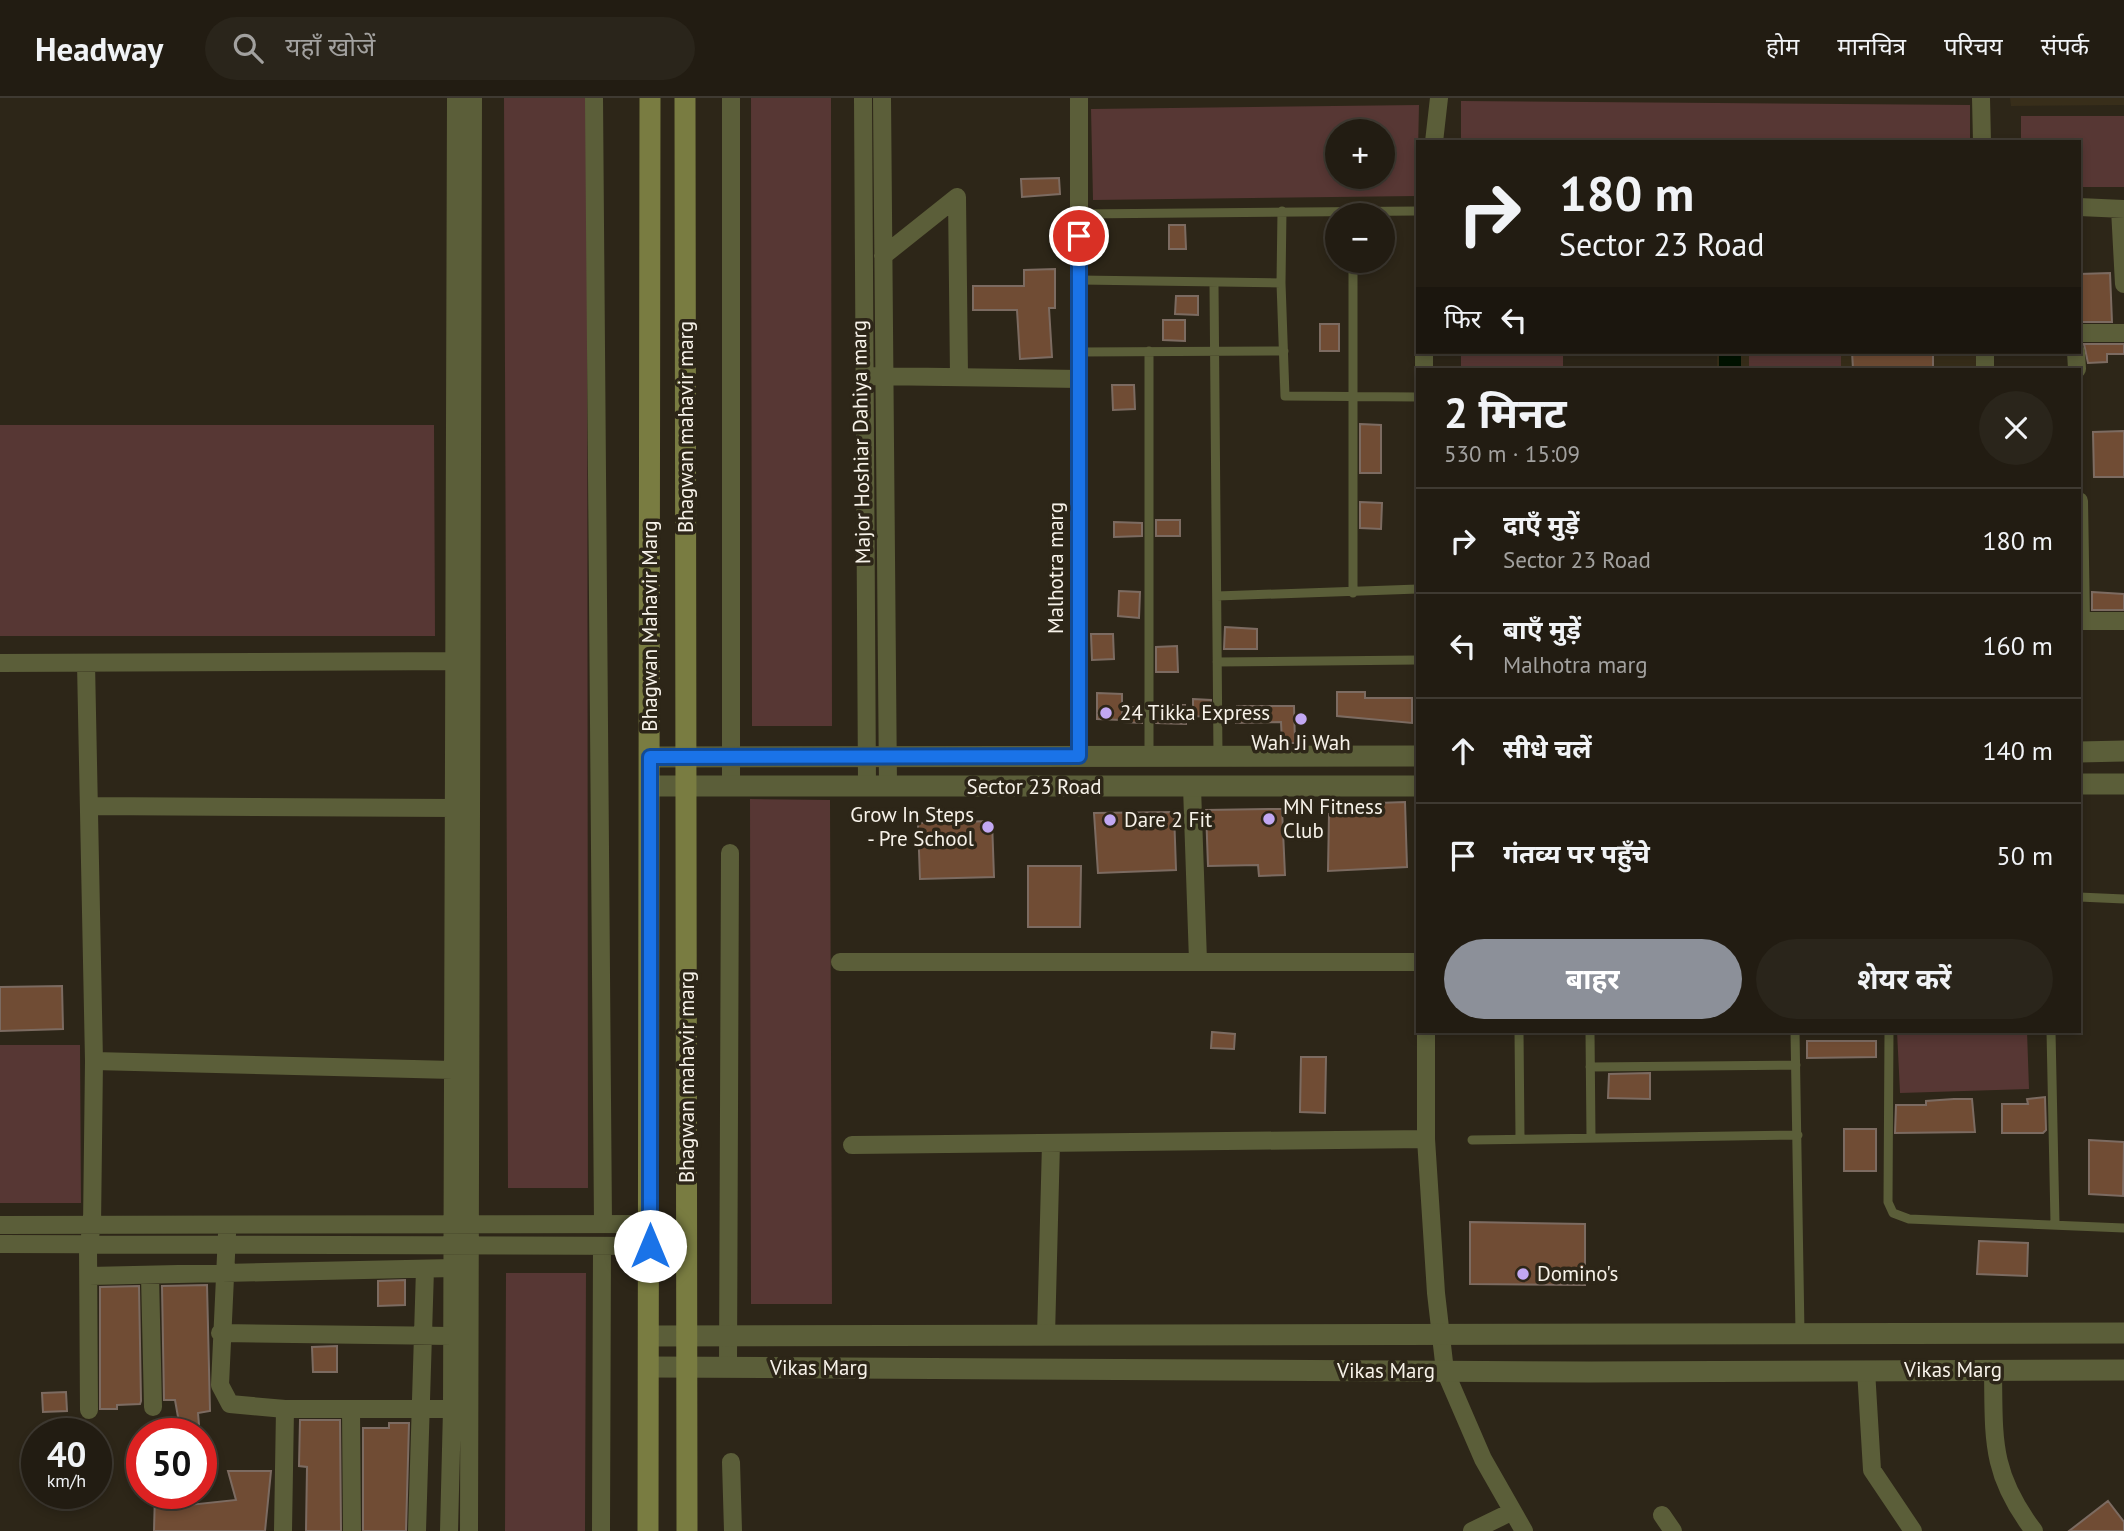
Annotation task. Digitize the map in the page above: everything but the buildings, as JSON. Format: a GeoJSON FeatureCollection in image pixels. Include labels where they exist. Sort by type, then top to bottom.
{"type":"FeatureCollection","features":[{"type":"Feature","properties":{"kind":"main road","name":"Bhagwan Mahavir Marg"},"geometry":{"type":"LineString","coordinates":[[648,1531],[650,98]]}},
{"type":"Feature","properties":{"kind":"main road","name":"Bhagwan mahavir marg"},"geometry":{"type":"LineString","coordinates":[[685,98],[687,1368]]}},
{"type":"Feature","properties":{"kind":"main road"},"geometry":{"type":"LineString","coordinates":[[687,1368],[687,1531]]}},
{"type":"Feature","properties":{"kind":"street"},"geometry":{"type":"LineString","coordinates":[[456,98],[463,661],[454,808],[453,1070],[462,1245],[469,1531]]}},
{"type":"Feature","properties":{"kind":"street"},"geometry":{"type":"LineString","coordinates":[[461,1225],[463,661],[473,98]]}},
{"type":"Feature","properties":{"kind":"street"},"geometry":{"type":"LineString","coordinates":[[594,98],[603,1224]]}},
{"type":"Feature","properties":{"kind":"street"},"geometry":{"type":"LineString","coordinates":[[731,98],[731,786]]}},
{"type":"Feature","properties":{"kind":"street","name":"Major Hoshiar Dahiya marg"},"geometry":{"type":"LineString","coordinates":[[863,98],[863,376],[878,786]]}},
{"type":"Feature","properties":{"kind":"street","name":"Major Hoshiar Dahiya marg"},"geometry":{"type":"LineString","coordinates":[[877,756],[883,376],[882,98]]}},
{"type":"Feature","properties":{"kind":"street","name":"Malhotra marg"},"geometry":{"type":"LineString","coordinates":[[1079,98],[1079,756]]}},
{"type":"Feature","properties":{"kind":"street"},"geometry":{"type":"LineString","coordinates":[[1434,140],[1439,98]]}},
{"type":"Feature","properties":{"kind":"street"},"geometry":{"type":"LineString","coordinates":[[1981,98],[1982,140]]}},
{"type":"Feature","properties":{"kind":"street"},"geometry":{"type":"LineString","coordinates":[[883,256],[957,197],[960,376]]}},
{"type":"Feature","properties":{"kind":"street"},"geometry":{"type":"LineString","coordinates":[[2081,207],[2122,209],[2124,284]]}},
{"type":"Feature","properties":{"kind":"street"},"geometry":{"type":"LineString","coordinates":[[2081,332],[2124,333]]}},
{"type":"Feature","properties":{"kind":"street"},"geometry":{"type":"LineString","coordinates":[[863,376],[1079,379]]}},
{"type":"Feature","properties":{"kind":"street"},"geometry":{"type":"LineString","coordinates":[[2081,621],[2124,621]]}},
{"type":"Feature","properties":{"kind":"street"},"geometry":{"type":"LineString","coordinates":[[0,663],[463,661]]}},
{"type":"Feature","properties":{"kind":"street"},"geometry":{"type":"LineString","coordinates":[[86,663],[94,1061],[92,1226],[88,1246],[89,1410]]}},
{"type":"Feature","properties":{"kind":"street"},"geometry":{"type":"LineString","coordinates":[[2081,752],[2124,751]]}},
{"type":"Feature","properties":{"kind":"street","name":"Sector 23 Road"},"geometry":{"type":"LineString","coordinates":[[650,757],[1416,756]]}},
{"type":"Feature","properties":{"kind":"street"},"geometry":{"type":"LineString","coordinates":[[2081,784],[2124,784]]}},
{"type":"Feature","properties":{"kind":"street","name":"Sector 23 Road"},"geometry":{"type":"LineString","coordinates":[[650,786],[1416,786]]}},
{"type":"Feature","properties":{"kind":"street"},"geometry":{"type":"LineString","coordinates":[[1192,787],[1198,961]]}},
{"type":"Feature","properties":{"kind":"street"},"geometry":{"type":"LineString","coordinates":[[89,806],[454,808]]}},
{"type":"Feature","properties":{"kind":"street"},"geometry":{"type":"LineString","coordinates":[[728,1367],[726,1336],[730,853]]}},
{"type":"Feature","properties":{"kind":"street"},"geometry":{"type":"LineString","coordinates":[[840,962],[1416,962]]}},
{"type":"Feature","properties":{"kind":"street"},"geometry":{"type":"LineString","coordinates":[[1426,1033],[1426,1139],[1445,1371],[1483,1459],[1524,1531]]}},
{"type":"Feature","properties":{"kind":"street"},"geometry":{"type":"LineString","coordinates":[[94,1061],[453,1070]]}},
{"type":"Feature","properties":{"kind":"street"},"geometry":{"type":"LineString","coordinates":[[852,1145],[1426,1139]]}},
{"type":"Feature","properties":{"kind":"street"},"geometry":{"type":"LineString","coordinates":[[1046,1336],[1051,1143]]}},
{"type":"Feature","properties":{"kind":"street"},"geometry":{"type":"LineString","coordinates":[[0,1244],[88,1246],[227,1235],[461,1225],[649,1224]]}},
{"type":"Feature","properties":{"kind":"street"},"geometry":{"type":"LineString","coordinates":[[0,1225],[92,1226],[462,1245],[650,1246]]}},
{"type":"Feature","properties":{"kind":"street"},"geometry":{"type":"LineString","coordinates":[[227,1235],[220,1333],[220,1385],[230,1404],[285,1409],[452,1409]]}},
{"type":"Feature","properties":{"kind":"street"},"geometry":{"type":"LineString","coordinates":[[449,1531],[453,1268],[462,1245]]}},
{"type":"Feature","properties":{"kind":"street"},"geometry":{"type":"LineString","coordinates":[[601,1531],[602,1246]]}},
{"type":"Feature","properties":{"kind":"street"},"geometry":{"type":"LineString","coordinates":[[89,1276],[223,1276],[453,1268]]}},
{"type":"Feature","properties":{"kind":"street"},"geometry":{"type":"LineString","coordinates":[[417,1531],[425,1269]]}},
{"type":"Feature","properties":{"kind":"street"},"geometry":{"type":"LineString","coordinates":[[150,1276],[153,1407]]}},
{"type":"Feature","properties":{"kind":"street"},"geometry":{"type":"LineString","coordinates":[[220,1333],[452,1335]]}},
{"type":"Feature","properties":{"kind":"street","name":"Vikas Marg"},"geometry":{"type":"LineString","coordinates":[[650,1336],[2124,1333]]}},
{"type":"Feature","properties":{"kind":"street","name":"Vikas Marg"},"geometry":{"type":"LineString","coordinates":[[649,1367],[1445,1371],[2124,1370]]}},
{"type":"Feature","properties":{"kind":"street"},"geometry":{"type":"LineString","coordinates":[[1866,1370],[1872,1471],[1913,1531]]}},
{"type":"Feature","properties":{"kind":"street"},"geometry":{"type":"LineString","coordinates":[[1993,1370],[1994,1441],[2003,1483],[2034,1531]]}},
{"type":"Feature","properties":{"kind":"street"},"geometry":{"type":"LineString","coordinates":[[283,1531],[285,1409]]}},
{"type":"Feature","properties":{"kind":"street"},"geometry":{"type":"LineString","coordinates":[[351,1409],[352,1531]]}},
{"type":"Feature","properties":{"kind":"street"},"geometry":{"type":"LineString","coordinates":[[731,1462],[733,1531]]}},
{"type":"Feature","properties":{"kind":"street"},"geometry":{"type":"LineString","coordinates":[[1472,1531],[1511,1512]]}},
{"type":"Feature","properties":{"kind":"street"},"geometry":{"type":"LineString","coordinates":[[1662,1516],[1673,1531]]}},
{"type":"Feature","properties":{"kind":"lane"},"geometry":{"type":"LineString","coordinates":[[1282,211],[1281,283],[1285,396],[1416,397]]}},
{"type":"Feature","properties":{"kind":"lane"},"geometry":{"type":"LineString","coordinates":[[1395,212],[1416,211]]}},
{"type":"Feature","properties":{"kind":"lane"},"geometry":{"type":"LineString","coordinates":[[1079,214],[1325,212]]}},
{"type":"Feature","properties":{"kind":"lane"},"geometry":{"type":"LineString","coordinates":[[1353,273],[1353,593]]}},
{"type":"Feature","properties":{"kind":"lane"},"geometry":{"type":"LineString","coordinates":[[1080,281],[1281,283]]}},
{"type":"Feature","properties":{"kind":"lane"},"geometry":{"type":"LineString","coordinates":[[1214,284],[1218,756]]}},
{"type":"Feature","properties":{"kind":"lane"},"geometry":{"type":"LineString","coordinates":[[1149,351],[1149,756]]}},
{"type":"Feature","properties":{"kind":"lane"},"geometry":{"type":"LineString","coordinates":[[1080,352],[1284,351]]}},
{"type":"Feature","properties":{"kind":"lane"},"geometry":{"type":"LineString","coordinates":[[1217,596],[1416,589]]}},
{"type":"Feature","properties":{"kind":"lane"},"geometry":{"type":"LineString","coordinates":[[1217,662],[1416,660]]}},
{"type":"Feature","properties":{"kind":"lane"},"geometry":{"type":"LineString","coordinates":[[2081,897],[2124,899]]}},
{"type":"Feature","properties":{"kind":"lane"},"geometry":{"type":"LineString","coordinates":[[1519,1033],[1520,1138]]}},
{"type":"Feature","properties":{"kind":"lane"},"geometry":{"type":"LineString","coordinates":[[1590,1033],[1591,1138]]}},
{"type":"Feature","properties":{"kind":"lane"},"geometry":{"type":"LineString","coordinates":[[1796,1033],[1800,1335]]}},
{"type":"Feature","properties":{"kind":"lane"},"geometry":{"type":"LineString","coordinates":[[1889,1033],[1888,1202],[1893,1213],[1909,1219],[2055,1223],[2124,1228]]}},
{"type":"Feature","properties":{"kind":"lane"},"geometry":{"type":"LineString","coordinates":[[2051,1033],[2055,1223]]}},
{"type":"Feature","properties":{"kind":"lane"},"geometry":{"type":"LineString","coordinates":[[1590,1067],[1796,1065]]}},
{"type":"Feature","properties":{"kind":"lane"},"geometry":{"type":"LineString","coordinates":[[1472,1139],[1798,1135]]}},
{"type":"Feature","properties":{"kind":"shaded area"},"geometry":{"type":"Polygon","coordinates":[[[504,98],[587,98],[588,1188],[508,1188],[504,98]]]}},
{"type":"Feature","properties":{"kind":"shaded area"},"geometry":{"type":"Polygon","coordinates":[[[751,98],[831,98],[832,726],[752,726],[751,98]]]}},
{"type":"Feature","properties":{"kind":"shaded area"},"geometry":{"type":"Polygon","coordinates":[[[2010,98],[2124,98],[2124,105],[2011,106],[2010,98]]]}},
{"type":"Feature","properties":{"kind":"shaded area"},"geometry":{"type":"Polygon","coordinates":[[[1461,101],[1970,105],[1970,140],[1461,140],[1461,101]]]}},
{"type":"Feature","properties":{"kind":"shaded area"},"geometry":{"type":"Polygon","coordinates":[[[1419,105],[1416,196],[1093,200],[1091,109],[1419,105]]]}},
{"type":"Feature","properties":{"kind":"shaded area"},"geometry":{"type":"Polygon","coordinates":[[[2021,116],[2124,116],[2124,187],[2081,187],[2081,140],[2021,140],[2021,116]]]}},
{"type":"Feature","properties":{"kind":"shaded area"},"geometry":{"type":"Polygon","coordinates":[[[1461,354],[1563,354],[1563,368],[1461,368],[1461,354]]]}},
{"type":"Feature","properties":{"kind":"shaded area"},"geometry":{"type":"Polygon","coordinates":[[[1717,354],[1979,354],[1979,368],[1717,368],[1717,354]]]}},
{"type":"Feature","properties":{"kind":"shaded area"},"geometry":{"type":"Polygon","coordinates":[[[1719,354],[1741,354],[1741,368],[1719,368],[1719,354]]]}},
{"type":"Feature","properties":{"kind":"shaded area"},"geometry":{"type":"Polygon","coordinates":[[[1749,354],[1841,354],[1841,368],[1749,368],[1749,354]]]}},
{"type":"Feature","properties":{"kind":"shaded area"},"geometry":{"type":"Polygon","coordinates":[[[0,425],[434,425],[435,636],[0,636],[0,425]]]}},
{"type":"Feature","properties":{"kind":"shaded area"},"geometry":{"type":"Polygon","coordinates":[[[750,799],[830,800],[832,1304],[751,1304],[750,799]]]}},
{"type":"Feature","properties":{"kind":"shaded area"},"geometry":{"type":"Polygon","coordinates":[[[1897,1033],[2027,1033],[2029,1089],[1900,1093],[1897,1033]]]}},
{"type":"Feature","properties":{"kind":"shaded area"},"geometry":{"type":"Polygon","coordinates":[[[0,1045],[80,1045],[81,1203],[0,1203],[0,1045]]]}},
{"type":"Feature","properties":{"kind":"shaded area"},"geometry":{"type":"Polygon","coordinates":[[[506,1273],[586,1273],[585,1531],[505,1531],[506,1273]]]}},
{"type":"Feature","properties":{"kind":"place","name":"24 Tikka Express"},"geometry":{"type":"Point","coordinates":[1106,713]}},
{"type":"Feature","properties":{"kind":"place","name":"Wah Ji Wah"},"geometry":{"type":"Point","coordinates":[1301,719]}},
{"type":"Feature","properties":{"kind":"place","name":"MN Fitness Club"},"geometry":{"type":"Point","coordinates":[1269,819]}},
{"type":"Feature","properties":{"kind":"place","name":"Dare 2 Fit"},"geometry":{"type":"Point","coordinates":[1110,820]}},
{"type":"Feature","properties":{"kind":"place","name":"Grow In Steps - Pre School"},"geometry":{"type":"Point","coordinates":[988,827]}},
{"type":"Feature","properties":{"kind":"place","name":"Domino's"},"geometry":{"type":"Point","coordinates":[1523,1274]}},
{"type":"Feature","properties":{"kind":"route"},"geometry":{"type":"LineString","coordinates":[[650,1246],[650,757],[1079,756],[1079,236]]}}]}
